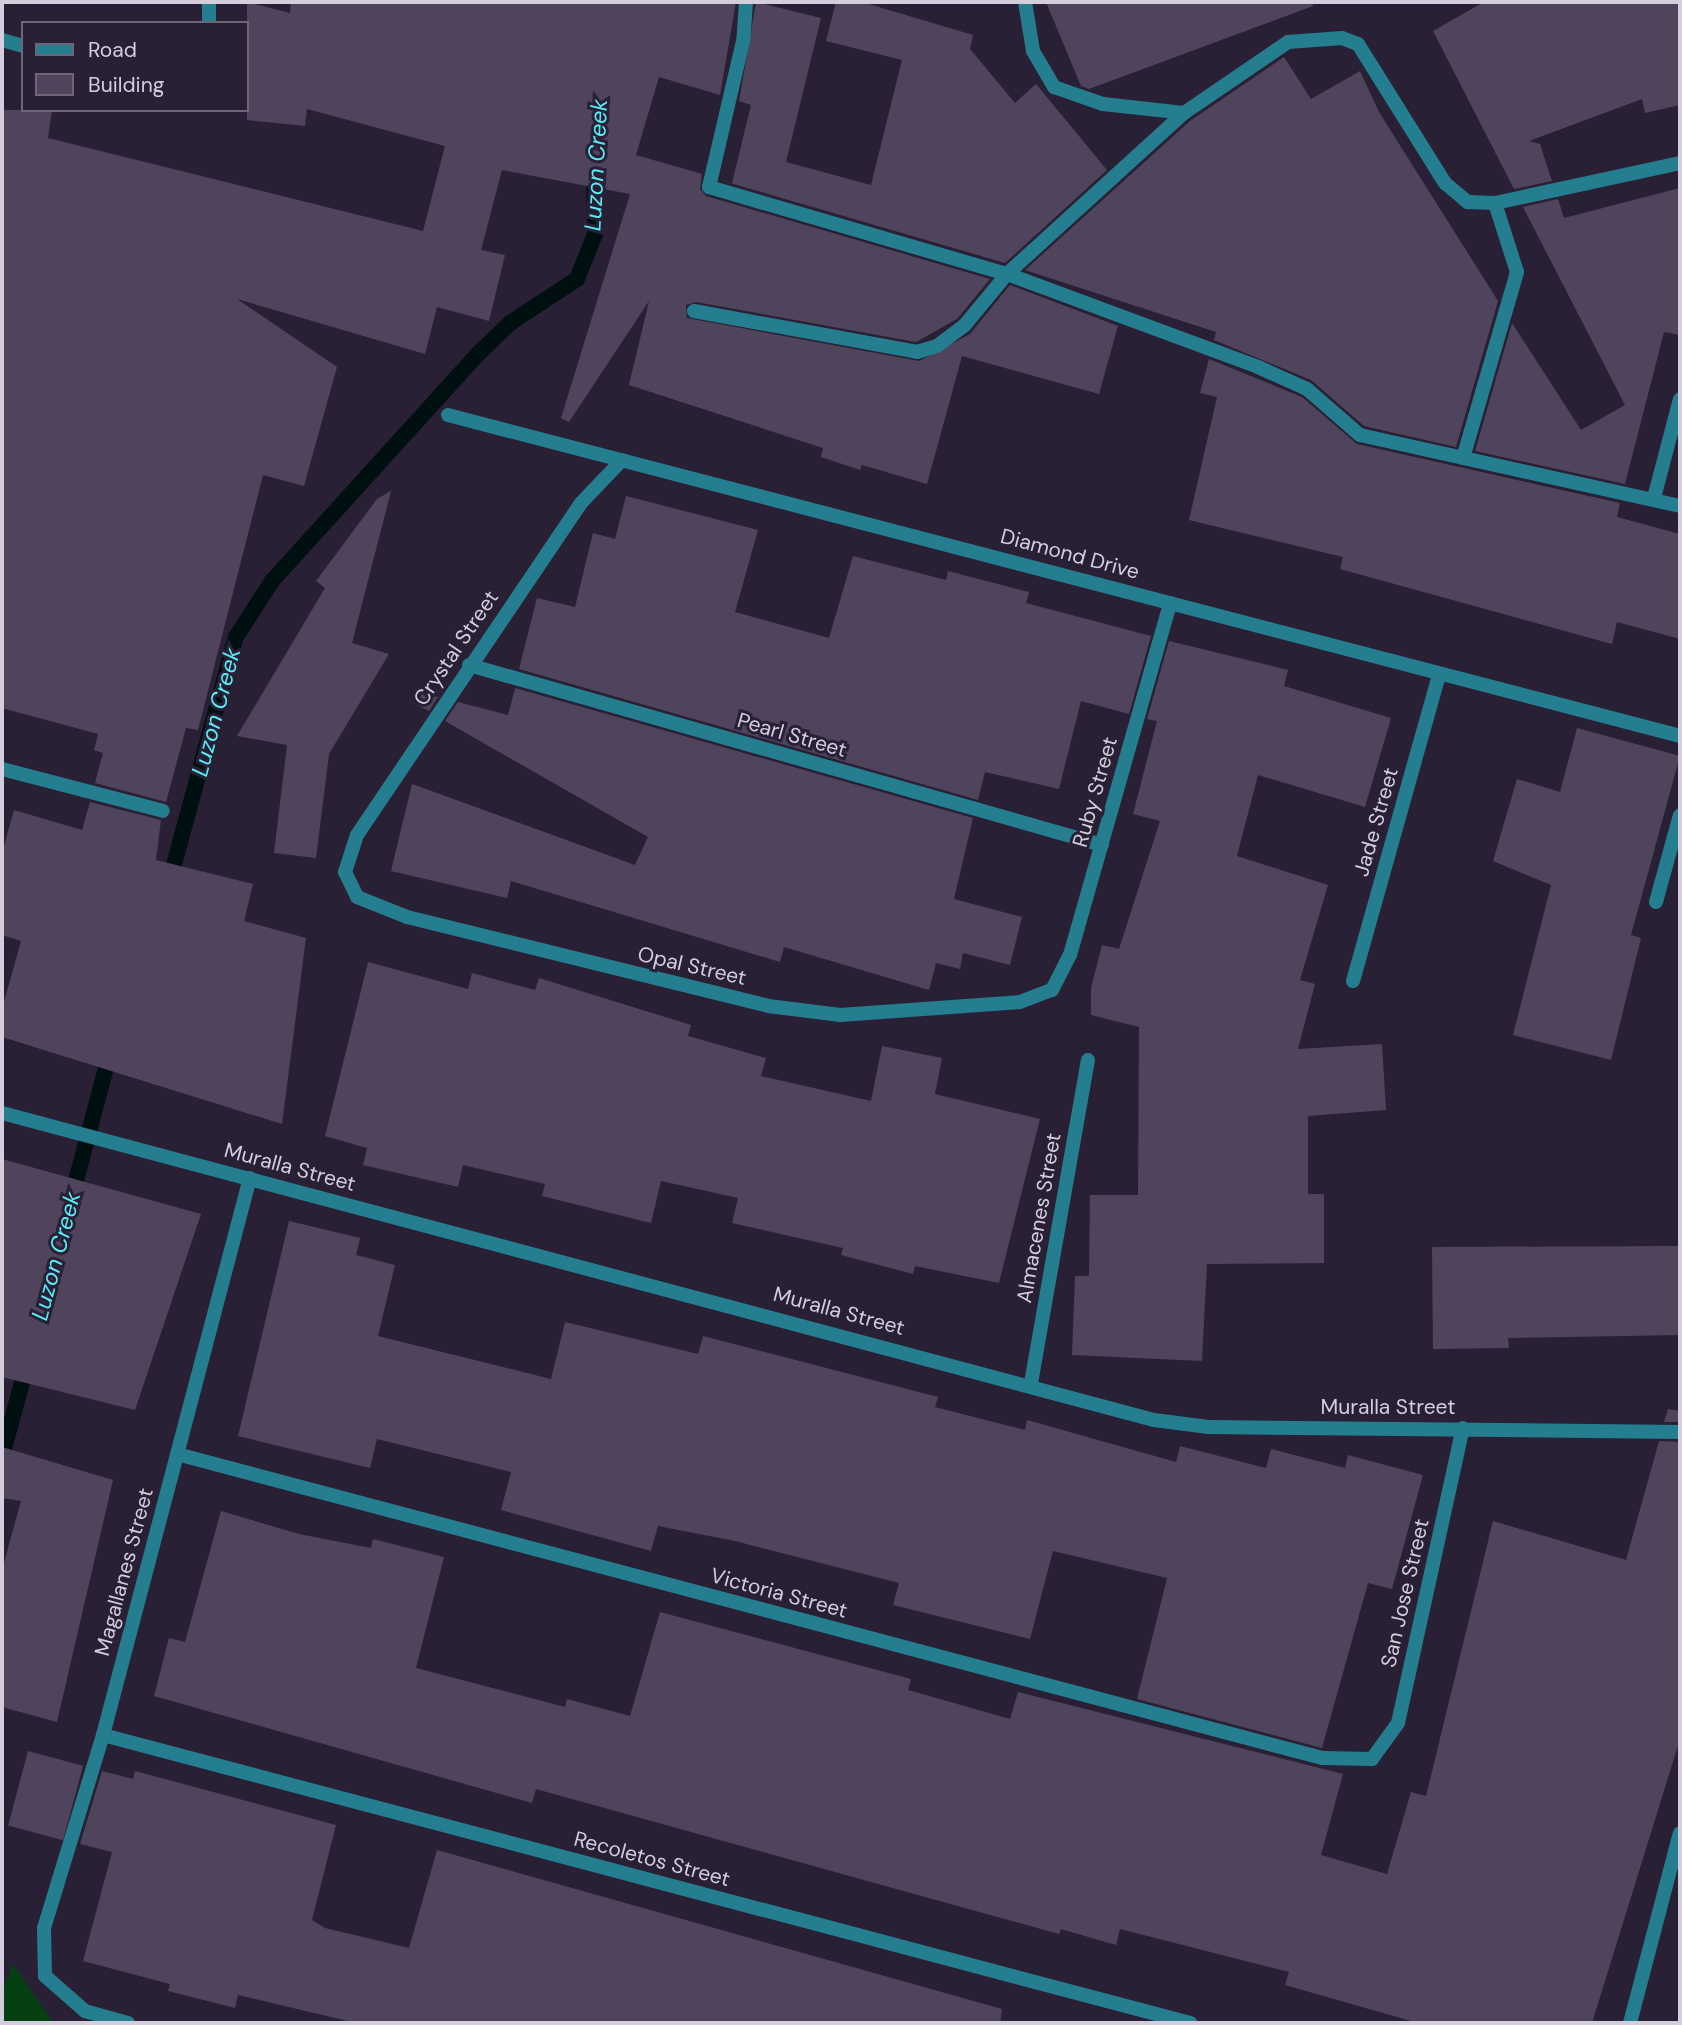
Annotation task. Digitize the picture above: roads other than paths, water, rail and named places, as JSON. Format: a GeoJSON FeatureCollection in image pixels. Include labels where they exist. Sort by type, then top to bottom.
{"type":"FeatureCollection","features":[{"type":"Feature","properties":{"kind":"street"},"geometry":{"type":"LineString","coordinates":[[209,2],[209,21]]}},
{"type":"Feature","properties":{"kind":"street"},"geometry":{"type":"LineString","coordinates":[[746,2],[743,41],[709,187],[1007,274],[1258,367],[1307,389],[1360,435],[1654,498],[1680,506]]}},
{"type":"Feature","properties":{"kind":"street"},"geometry":{"type":"LineString","coordinates":[[1025,2],[1033,51],[1054,87],[1103,104],[1185,113]]}},
{"type":"Feature","properties":{"kind":"street"},"geometry":{"type":"LineString","coordinates":[[694,311],[917,352],[937,346],[964,326],[1007,274],[1185,113],[1288,42],[1342,38],[1358,44],[1445,183],[1468,202],[1495,203],[1680,163]]}},
{"type":"Feature","properties":{"kind":"street"},"geometry":{"type":"LineString","coordinates":[[2,40],[21,45]]}},
{"type":"Feature","properties":{"kind":"street"},"geometry":{"type":"LineString","coordinates":[[1463,458],[1517,272],[1495,203]]}},
{"type":"Feature","properties":{"kind":"street"},"geometry":{"type":"LineString","coordinates":[[1654,498],[1680,399]]}},
{"type":"Feature","properties":{"kind":"street","name":"Diamond Drive"},"geometry":{"type":"LineString","coordinates":[[448,415],[1680,736]]}},
{"type":"Feature","properties":{"kind":"street","name":"Crystal Street"},"geometry":{"type":"LineString","coordinates":[[345,872],[357,835],[469,665],[581,503],[622,460]]}},
{"type":"Feature","properties":{"kind":"street","name":"Ruby Street"},"geometry":{"type":"LineString","coordinates":[[1052,990],[1070,955],[1170,603]]}},
{"type":"Feature","properties":{"kind":"street","name":"Pearl Street"},"geometry":{"type":"LineString","coordinates":[[469,665],[1102,845]]}},
{"type":"Feature","properties":{"kind":"street","name":"Jade Street"},"geometry":{"type":"LineString","coordinates":[[1353,981],[1438,675]]}},
{"type":"Feature","properties":{"kind":"street"},"geometry":{"type":"LineString","coordinates":[[2,769],[163,811]]}},
{"type":"Feature","properties":{"kind":"street"},"geometry":{"type":"LineString","coordinates":[[1656,902],[1680,816]]}},
{"type":"Feature","properties":{"kind":"street","name":"Opal Street"},"geometry":{"type":"LineString","coordinates":[[345,872],[357,897],[407,917],[768,1006],[840,1015],[1020,1002],[1052,990]]}},
{"type":"Feature","properties":{"kind":"street","name":"Almacenes Street"},"geometry":{"type":"LineString","coordinates":[[1031,1383],[1088,1060]]}},
{"type":"Feature","properties":{"kind":"street","name":"Muralla Street"},"geometry":{"type":"LineString","coordinates":[[2,1113],[1031,1383],[1154,1420],[1209,1427],[1680,1432]]}},
{"type":"Feature","properties":{"kind":"street","name":"Magallanes Street"},"geometry":{"type":"LineString","coordinates":[[128,2023],[85,2011],[45,1976],[44,1928],[103,1735],[250,1178]]}},
{"type":"Feature","properties":{"kind":"street","name":"San Jose Street"},"geometry":{"type":"LineString","coordinates":[[1372,1759],[1398,1723],[1464,1428]]}},
{"type":"Feature","properties":{"kind":"street","name":"Victoria Street"},"geometry":{"type":"LineString","coordinates":[[177,1454],[1322,1758],[1372,1759]]}},
{"type":"Feature","properties":{"kind":"street","name":"Recoletos Street"},"geometry":{"type":"LineString","coordinates":[[103,1735],[1190,2023]]}},
{"type":"Feature","properties":{"kind":"street"},"geometry":{"type":"LineString","coordinates":[[1630,2023],[1680,1833]]}},
{"type":"Feature","properties":{"kind":"waterway","name":"Luzon Creek"},"geometry":{"type":"LineString","coordinates":[[169,883],[236,637],[272,581],[478,354],[510,323],[577,279],[595,234],[594,166]]}},
{"type":"Feature","properties":{"kind":"waterway","name":"Luzon Creek"},"geometry":{"type":"LineString","coordinates":[[71,1200],[111,1049]]}},
{"type":"Feature","properties":{"kind":"waterway","name":"Luzon Creek"},"geometry":{"type":"LineString","coordinates":[[2,1456],[27,1364]]}}]}
